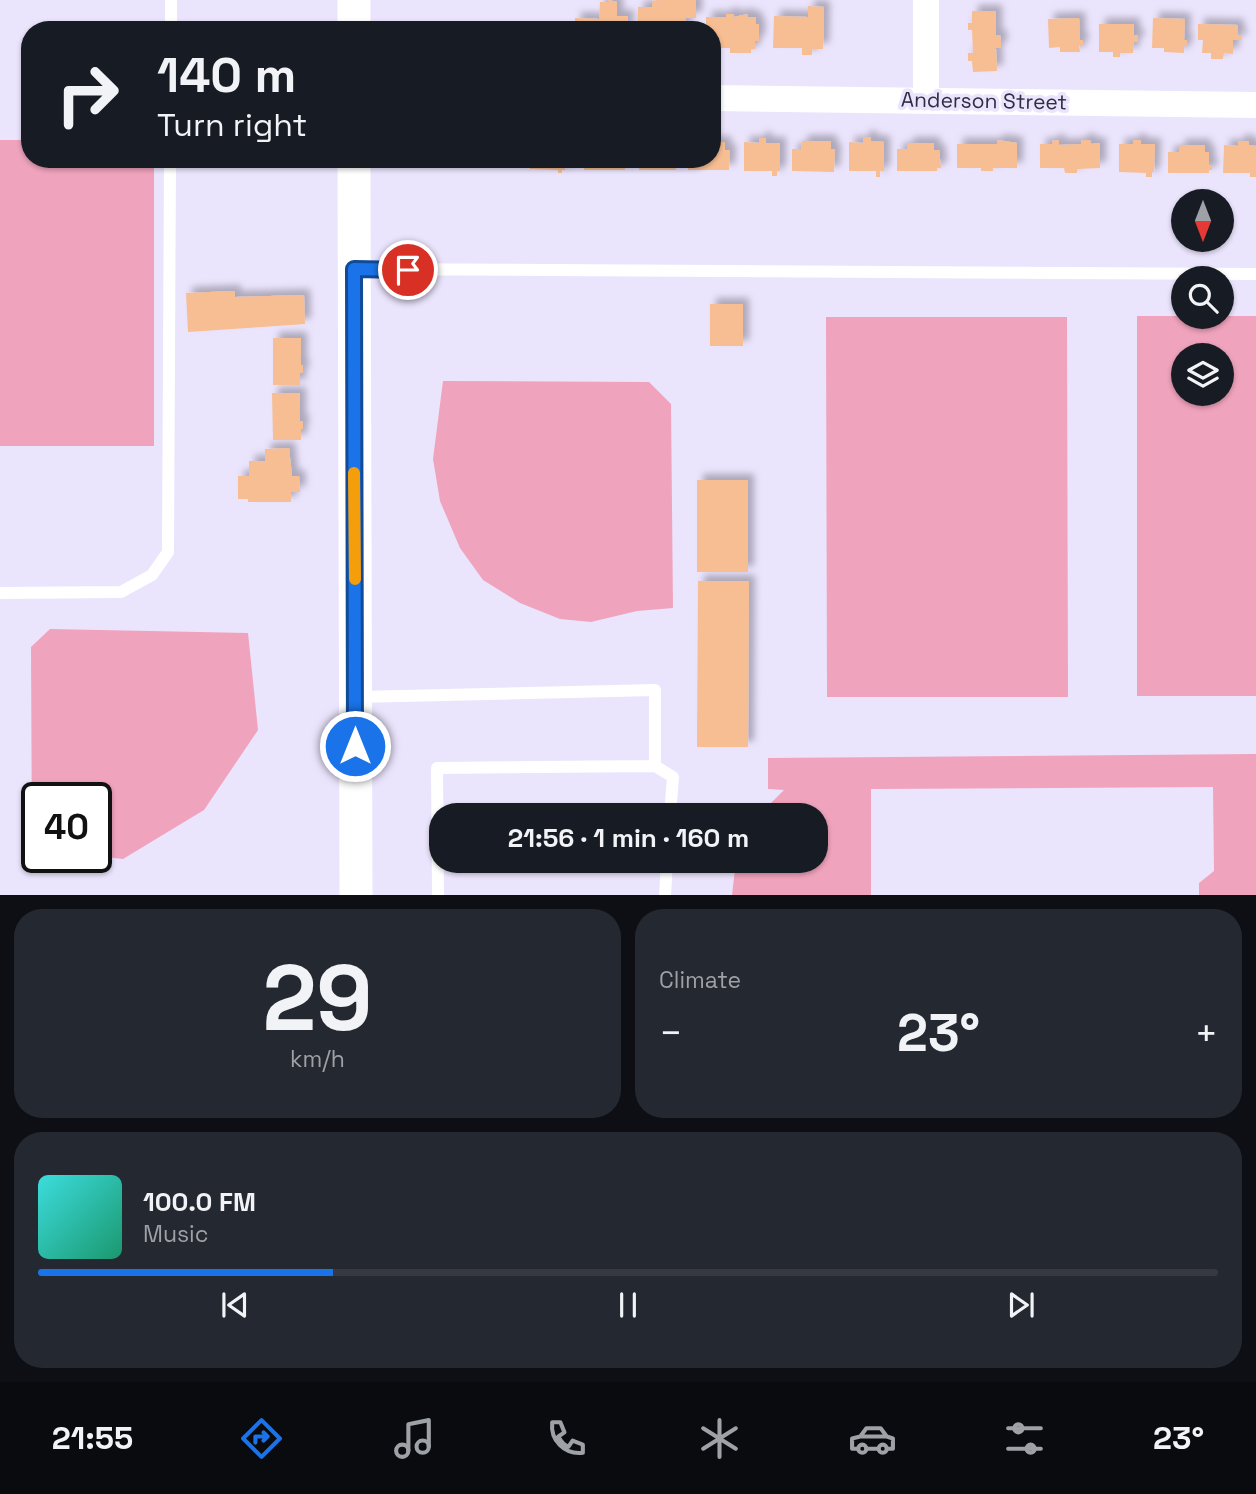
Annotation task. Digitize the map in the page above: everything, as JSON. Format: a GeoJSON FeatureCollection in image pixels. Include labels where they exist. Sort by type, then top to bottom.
{"type":"FeatureCollection","features":[{"type":"Feature","properties":{"kind":"street"},"geometry":{"type":"LineString","coordinates":[[354,0],[354,21]]}},
{"type":"Feature","properties":{"kind":"street"},"geometry":{"type":"LineString","coordinates":[[926,0],[926,99]]}},
{"type":"Feature","properties":{"kind":"street","name":"Anderson Street"},"geometry":{"type":"LineString","coordinates":[[721,98],[1256,105]]}},
{"type":"Feature","properties":{"kind":"street"},"geometry":{"type":"LineString","coordinates":[[354,168],[356,895]]}},
{"type":"Feature","properties":{"kind":"lane"},"geometry":{"type":"LineString","coordinates":[[171,21],[172,0]]}},
{"type":"Feature","properties":{"kind":"lane"},"geometry":{"type":"LineString","coordinates":[[0,593],[121,592],[152,575],[168,552],[170,168]]}},
{"type":"Feature","properties":{"kind":"lane"},"geometry":{"type":"LineString","coordinates":[[354,269],[1256,274]]}},
{"type":"Feature","properties":{"kind":"lane"},"geometry":{"type":"LineString","coordinates":[[355,696],[655,690],[655,766]]}},
{"type":"Feature","properties":{"kind":"lane"},"geometry":{"type":"LineString","coordinates":[[438,803],[437,768],[655,766],[673,777],[671,803]]}},
{"type":"Feature","properties":{"kind":"lane"},"geometry":{"type":"LineString","coordinates":[[438,873],[438,895]]}},
{"type":"Feature","properties":{"kind":"lane"},"geometry":{"type":"LineString","coordinates":[[665,895],[666,873]]}},
{"type":"Feature","properties":{"kind":"shaded area"},"geometry":{"type":"Polygon","coordinates":[[[0,140],[21,140],[21,168],[154,168],[154,446],[0,446],[0,140]]]}},
{"type":"Feature","properties":{"kind":"shaded area"},"geometry":{"type":"Polygon","coordinates":[[[1137,316],[1171,316],[1171,329],[1234,329],[1234,316],[1256,316],[1256,696],[1137,696],[1137,316]]]}},
{"type":"Feature","properties":{"kind":"shaded area"},"geometry":{"type":"Polygon","coordinates":[[[826,317],[1067,317],[1068,697],[827,697],[826,317]]]}},
{"type":"Feature","properties":{"kind":"shaded area"},"geometry":{"type":"Polygon","coordinates":[[[443,381],[649,382],[671,404],[673,608],[637,611],[591,622],[560,619],[520,603],[483,580],[460,548],[440,501],[433,459],[443,381]]]}},
{"type":"Feature","properties":{"kind":"shaded area"},"geometry":{"type":"Polygon","coordinates":[[[50,629],[248,633],[258,730],[204,810],[123,859],[112,858],[112,782],[32,782],[31,647],[50,629]]]}},
{"type":"Feature","properties":{"kind":"shaded area"},"geometry":{"type":"Polygon","coordinates":[[[1256,754],[1256,895],[1199,895],[1199,883],[1214,871],[1213,787],[871,789],[871,895],[732,895],[735,873],[828,873],[828,803],[771,803],[784,790],[768,789],[768,758],[1256,754]]]}},
{"type":"Feature","properties":{"kind":"building"},"geometry":{"type":"Polygon","coordinates":[[[696,0],[696,18],[686,18],[686,21],[637,21],[638,7],[652,7],[652,1],[696,0]]]}},
{"type":"Feature","properties":{"kind":"building"},"geometry":{"type":"Polygon","coordinates":[[[600,2],[617,2],[617,16],[628,16],[628,21],[575,21],[575,18],[599,19],[600,2]]]}},
{"type":"Feature","properties":{"kind":"building"},"geometry":{"type":"Polygon","coordinates":[[[808,6],[824,7],[823,49],[812,49],[812,55],[802,55],[802,48],[773,48],[774,16],[808,17],[808,6]]]}},
{"type":"Feature","properties":{"kind":"building"},"geometry":{"type":"Polygon","coordinates":[[[972,11],[996,11],[996,36],[1000,35],[1001,41],[1001,48],[996,48],[997,71],[973,72],[972,61],[968,61],[968,53],[973,53],[972,30],[968,30],[968,23],[972,23],[972,11]]]}},
{"type":"Feature","properties":{"kind":"building"},"geometry":{"type":"Polygon","coordinates":[[[726,14],[734,14],[734,17],[748,14],[748,17],[756,17],[756,24],[759,24],[759,41],[755,41],[755,49],[751,49],[751,53],[730,53],[730,48],[721,48],[721,21],[706,21],[706,17],[726,17],[726,14]]]}},
{"type":"Feature","properties":{"kind":"building"},"geometry":{"type":"Polygon","coordinates":[[[1079,18],[1080,40],[1083,40],[1083,45],[1079,45],[1080,52],[1060,52],[1060,47],[1049,48],[1048,19],[1079,18]]]}},
{"type":"Feature","properties":{"kind":"building"},"geometry":{"type":"Polygon","coordinates":[[[1153,18],[1185,19],[1184,40],[1187,40],[1187,46],[1184,46],[1184,53],[1152,48],[1153,18]]]}},
{"type":"Feature","properties":{"kind":"building"},"geometry":{"type":"Polygon","coordinates":[[[1099,24],[1134,24],[1134,35],[1138,35],[1138,42],[1134,42],[1133,53],[1120,53],[1120,57],[1113,57],[1113,52],[1099,52],[1099,24]]]}},
{"type":"Feature","properties":{"kind":"building"},"geometry":{"type":"Polygon","coordinates":[[[1198,24],[1238,25],[1241,40],[1233,40],[1233,54],[1224,53],[1223,59],[1211,59],[1211,53],[1202,53],[1203,40],[1198,40],[1198,24]]]}},
{"type":"Feature","properties":{"kind":"building"},"geometry":{"type":"Polygon","coordinates":[[[863,137],[884,142],[884,171],[880,171],[880,177],[876,177],[876,171],[849,171],[849,142],[863,143],[863,137]]]}},
{"type":"Feature","properties":{"kind":"building"},"geometry":{"type":"Polygon","coordinates":[[[759,138],[766,138],[766,143],[780,143],[780,171],[777,171],[777,176],[772,176],[772,171],[744,171],[744,142],[759,143],[759,138]]]}},
{"type":"Feature","properties":{"kind":"building"},"geometry":{"type":"Polygon","coordinates":[[[997,140],[1017,143],[1017,168],[981,171],[981,168],[957,168],[957,144],[997,144],[997,140]]]}},
{"type":"Feature","properties":{"kind":"building"},"geometry":{"type":"Polygon","coordinates":[[[1059,140],[1059,145],[1081,144],[1081,140],[1090,140],[1091,144],[1100,143],[1100,168],[1077,169],[1077,173],[1065,173],[1064,168],[1040,168],[1040,144],[1052,144],[1052,141],[1059,140]]]}},
{"type":"Feature","properties":{"kind":"building"},"geometry":{"type":"Polygon","coordinates":[[[1133,140],[1141,140],[1141,144],[1155,144],[1152,177],[1146,177],[1146,173],[1119,172],[1119,144],[1133,144],[1133,140]]]}},
{"type":"Feature","properties":{"kind":"building"},"geometry":{"type":"Polygon","coordinates":[[[802,141],[831,141],[831,149],[835,149],[834,172],[792,171],[792,149],[801,149],[802,141]]]}},
{"type":"Feature","properties":{"kind":"building"},"geometry":{"type":"Polygon","coordinates":[[[1238,141],[1249,141],[1249,145],[1256,146],[1256,177],[1250,177],[1250,173],[1223,173],[1224,145],[1238,146],[1238,141]]]}},
{"type":"Feature","properties":{"kind":"building"},"geometry":{"type":"Polygon","coordinates":[[[721,142],[725,142],[725,150],[730,150],[729,170],[688,170],[721,168],[721,142]]]}},
{"type":"Feature","properties":{"kind":"building"},"geometry":{"type":"Polygon","coordinates":[[[907,143],[934,143],[934,150],[939,150],[941,168],[937,168],[937,171],[897,171],[897,149],[907,149],[907,143]]]}},
{"type":"Feature","properties":{"kind":"building"},"geometry":{"type":"Polygon","coordinates":[[[1179,145],[1205,145],[1212,170],[1209,170],[1209,173],[1168,173],[1168,152],[1179,152],[1179,145]]]}},
{"type":"Feature","properties":{"kind":"building"},"geometry":{"type":"Polygon","coordinates":[[[584,168],[625,168],[625,170],[584,168]]]}},
{"type":"Feature","properties":{"kind":"building"},"geometry":{"type":"Polygon","coordinates":[[[639,168],[676,168],[676,170],[639,168]]]}},
{"type":"Feature","properties":{"kind":"building"},"geometry":{"type":"Polygon","coordinates":[[[530,169],[565,170],[558,173],[558,170],[530,169]]]}},
{"type":"Feature","properties":{"kind":"building"},"geometry":{"type":"Polygon","coordinates":[[[235,291],[235,297],[304,295],[305,324],[188,332],[186,293],[235,291]]]}},
{"type":"Feature","properties":{"kind":"building"},"geometry":{"type":"Polygon","coordinates":[[[710,304],[743,304],[743,346],[710,346],[710,304]]]}},
{"type":"Feature","properties":{"kind":"building"},"geometry":{"type":"Polygon","coordinates":[[[273,338],[301,338],[303,373],[300,373],[300,385],[273,385],[273,338]]]}},
{"type":"Feature","properties":{"kind":"building"},"geometry":{"type":"Polygon","coordinates":[[[272,393],[300,393],[300,421],[303,421],[301,440],[273,440],[272,393]]]}},
{"type":"Feature","properties":{"kind":"building"},"geometry":{"type":"Polygon","coordinates":[[[289,448],[292,476],[299,476],[300,492],[291,492],[291,502],[248,502],[248,499],[238,499],[238,476],[249,476],[249,461],[265,461],[265,449],[289,448]]]}},
{"type":"Feature","properties":{"kind":"building"},"geometry":{"type":"Polygon","coordinates":[[[697,480],[748,480],[748,572],[697,572],[697,480]]]}},
{"type":"Feature","properties":{"kind":"building"},"geometry":{"type":"Polygon","coordinates":[[[698,581],[749,581],[748,747],[697,747],[698,581]]]}},
{"type":"Feature","properties":{"kind":"slow traffic"},"geometry":{"type":"LineString","coordinates":[[354,473],[355,579]]}},
{"type":"Feature","properties":{"kind":"route"},"geometry":{"type":"LineString","coordinates":[[355,746],[354,269],[408,270]]}}]}
